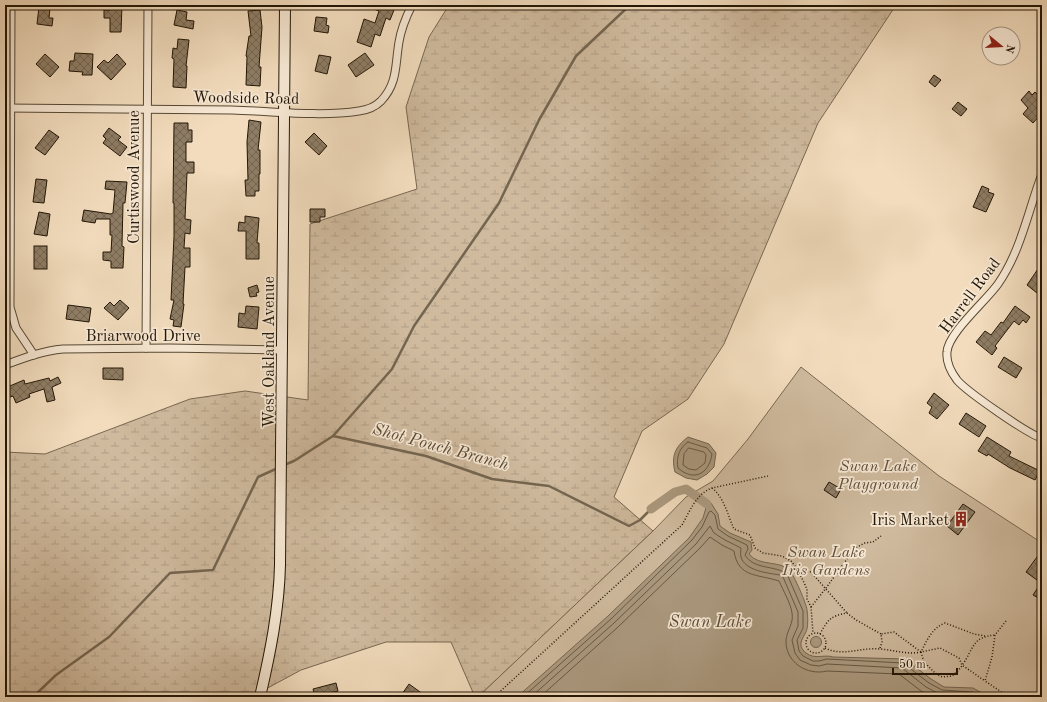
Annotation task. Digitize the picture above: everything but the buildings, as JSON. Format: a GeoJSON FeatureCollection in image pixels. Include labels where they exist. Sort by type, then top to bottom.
{"type":"FeatureCollection","features":[{"type":"Feature","properties":{"kind":"street"},"geometry":{"type":"LineString","coordinates":[[11,5],[8,108],[10,307],[16,328],[34,355]]}},
{"type":"Feature","properties":{"kind":"street","name":"Curtiswood Avenue"},"geometry":{"type":"LineString","coordinates":[[146,348],[148,5]]}},
{"type":"Feature","properties":{"kind":"street","name":"West Oakland Avenue"},"geometry":{"type":"LineString","coordinates":[[260,697],[273,635],[280,586],[285,5]]}},
{"type":"Feature","properties":{"kind":"street","name":"Woodside Road"},"geometry":{"type":"LineString","coordinates":[[8,108],[327,113],[361,111],[380,102],[389,91],[395,78],[399,41],[403,25],[412,5]]}},
{"type":"Feature","properties":{"kind":"street","name":"Harrell Road"},"geometry":{"type":"LineString","coordinates":[[1042,174],[1024,231],[1011,263],[993,291],[950,341],[947,351],[948,364],[958,380],[966,389],[1026,430],[1042,438]]}},
{"type":"Feature","properties":{"kind":"street","name":"Briarwood Drive"},"geometry":{"type":"LineString","coordinates":[[5,365],[49,350],[63,349],[146,348],[283,350]]}},
{"type":"Feature","properties":{"kind":"path"},"geometry":{"type":"LineString","coordinates":[[494,697],[682,525],[696,500],[706,490],[768,476]]}},
{"type":"Feature","properties":{"kind":"path"},"geometry":{"type":"LineString","coordinates":[[712,488],[719,496],[734,528],[750,535],[755,548],[763,553],[782,556],[791,562],[798,570],[807,588],[807,599],[811,607],[813,633]]}},
{"type":"Feature","properties":{"kind":"path"},"geometry":{"type":"LineString","coordinates":[[811,607],[855,548],[865,543],[874,542],[881,536]]}},
{"type":"Feature","properties":{"kind":"path"},"geometry":{"type":"LineString","coordinates":[[798,570],[811,572],[847,613],[856,620],[881,634],[894,632],[921,652],[924,662],[935,673],[942,677],[952,676],[962,665],[976,642],[985,636]]}},
{"type":"Feature","properties":{"kind":"path"},"geometry":{"type":"LineString","coordinates":[[820,634],[828,620],[836,615],[847,613]]}},
{"type":"Feature","properties":{"kind":"path"},"geometry":{"type":"LineString","coordinates":[[985,681],[992,657],[995,635],[1006,621]]}},
{"type":"Feature","properties":{"kind":"path"},"geometry":{"type":"LineString","coordinates":[[921,652],[928,638],[938,626],[945,623],[974,634],[985,636],[995,635]]}},
{"type":"Feature","properties":{"kind":"path"},"geometry":{"type":"LineString","coordinates":[[813,633],[820,634],[825,638],[825,648],[820,652],[816,653],[809,650],[807,646],[806,641],[813,633]]}},
{"type":"Feature","properties":{"kind":"path"},"geometry":{"type":"LineString","coordinates":[[880,648],[882,642],[881,634]]}},
{"type":"Feature","properties":{"kind":"path"},"geometry":{"type":"LineString","coordinates":[[825,648],[840,653],[862,649],[880,648],[914,653],[940,648],[959,658],[962,665],[1009,697]]}},
{"type":"Feature","properties":{"kind":"green space"},"geometry":{"type":"Polygon","coordinates":[[[449,5],[896,5],[818,123],[724,344],[688,399],[642,431],[614,497],[653,531],[478,697],[475,697],[451,642],[386,642],[301,670],[251,697],[5,697],[5,452],[45,454],[190,399],[245,391],[308,400],[310,224],[417,189],[406,107],[429,37],[449,5]]]}},
{"type":"Feature","properties":{"kind":"green space","name":"Swan Lake Iris Gardens"},"geometry":{"type":"Polygon","coordinates":[[[801,367],[939,476],[1042,543],[1042,697],[478,697],[653,531],[686,497],[713,481],[748,439],[801,367]]]}},
{"type":"Feature","properties":{"kind":"water"},"geometry":{"type":"Polygon","coordinates":[[[688,437],[709,444],[716,453],[714,467],[707,474],[697,480],[686,478],[675,472],[675,452],[680,444],[688,437]]]}},
{"type":"Feature","properties":{"kind":"water","name":"Swan Lake"},"geometry":{"type":"Polygon","coordinates":[[[711,503],[718,514],[720,526],[730,533],[751,542],[752,550],[749,554],[753,558],[758,561],[782,566],[792,574],[803,597],[807,610],[807,629],[801,644],[801,647],[806,653],[816,657],[826,656],[905,659],[944,687],[973,688],[989,697],[517,697],[608,616],[689,538],[703,518],[707,504],[711,503]]]}},
{"type":"Feature","properties":{"kind":"water"},"geometry":{"type":"Polygon","coordinates":[[[814,637],[818,637],[820,638],[820,646],[814,647],[811,644],[811,640],[814,637]]]}},
{"type":"Feature","properties":{"kind":"waterway"},"geometry":{"type":"LineString","coordinates":[[284,465],[294,461],[333,436],[392,369],[414,326],[499,203],[539,120],[576,56],[630,5]]}},
{"type":"Feature","properties":{"kind":"waterway","name":"Shot Pouch Branch"},"geometry":{"type":"LineString","coordinates":[[333,436],[426,456],[492,479],[549,486],[629,526],[640,520],[651,509]]}},
{"type":"Feature","properties":{"kind":"waterway"},"geometry":{"type":"LineString","coordinates":[[33,697],[56,675],[109,637],[170,573],[213,570],[258,477],[278,468]]}},
{"type":"Feature","properties":{"kind":"waterway","name":"Shot Pouch Branch"},"geometry":{"type":"LineString","coordinates":[[651,509],[675,492],[686,489],[707,504]]}},
{"type":"Feature","properties":{"kind":"place","name":"Iris Market"},"geometry":{"type":"Point","coordinates":[961,519]}},
{"type":"Feature","properties":{"kind":"park label","name":"Swan Lake Playground"},"geometry":{"type":"Point","coordinates":[878,474]}}]}
